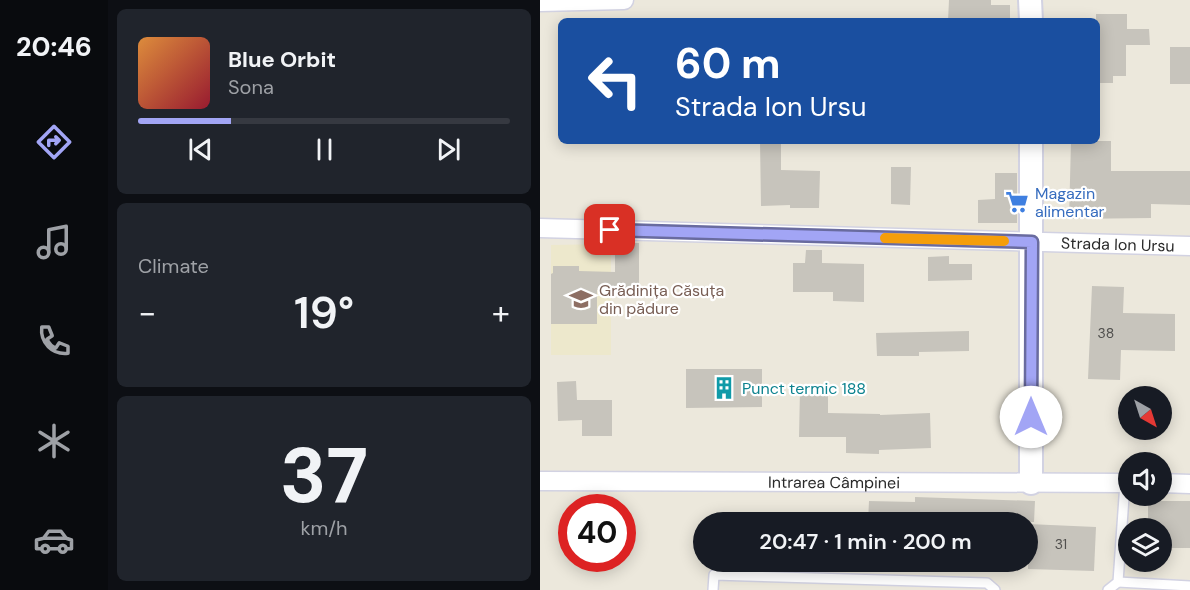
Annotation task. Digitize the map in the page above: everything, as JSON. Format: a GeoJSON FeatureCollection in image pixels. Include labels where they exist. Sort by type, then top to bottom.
{"type":"FeatureCollection","features":[{"type":"Feature","properties":{"kind":"street"},"geometry":{"type":"LineString","coordinates":[[540,2],[624,0]]}},
{"type":"Feature","properties":{"kind":"street"},"geometry":{"type":"LineString","coordinates":[[1030,0],[1030,18]]}},
{"type":"Feature","properties":{"kind":"street"},"geometry":{"type":"LineString","coordinates":[[1031,144],[1031,483]]}},
{"type":"Feature","properties":{"kind":"street","name":"Strada Ion Ursu"},"geometry":{"type":"LineString","coordinates":[[540,228],[1190,246]]}},
{"type":"Feature","properties":{"kind":"street","name":"Intrarea Câmpinei"},"geometry":{"type":"LineString","coordinates":[[540,481],[1118,483]]}},
{"type":"Feature","properties":{"kind":"street"},"geometry":{"type":"LineString","coordinates":[[1172,483],[1190,483]]}},
{"type":"Feature","properties":{"kind":"lane"},"geometry":{"type":"LineString","coordinates":[[1118,582],[1124,506]]}},
{"type":"Feature","properties":{"kind":"lane"},"geometry":{"type":"LineString","coordinates":[[713,590],[714,575],[987,583],[995,590]]}},
{"type":"Feature","properties":{"kind":"lane"},"geometry":{"type":"LineString","coordinates":[[1108,590],[1118,582],[1190,586]]}},
{"type":"Feature","properties":{"kind":"shaded area","name":"Grădinița Căsuța din pădure"},"geometry":{"type":"Polygon","coordinates":[[[611,244],[611,355],[551,355],[551,245],[611,244]]]}},
{"type":"Feature","properties":{"kind":"building"},"geometry":{"type":"Polygon","coordinates":[[[949,0],[991,0],[991,5],[1010,5],[1010,18],[948,18],[949,0]]]}},
{"type":"Feature","properties":{"kind":"building"},"geometry":{"type":"Polygon","coordinates":[[[1096,14],[1127,14],[1127,29],[1149,29],[1150,45],[1126,45],[1126,76],[1113,76],[1113,83],[1100,83],[1100,18],[1096,18],[1096,14]]]}},
{"type":"Feature","properties":{"kind":"building"},"geometry":{"type":"Polygon","coordinates":[[[1170,47],[1190,47],[1190,84],[1170,84],[1170,47]]]}},
{"type":"Feature","properties":{"kind":"building"},"geometry":{"type":"Polygon","coordinates":[[[1100,141],[1111,141],[1111,171],[1190,171],[1190,205],[1151,204],[1151,218],[1069,219],[1071,144],[1100,144],[1100,141]]]}},
{"type":"Feature","properties":{"kind":"building"},"geometry":{"type":"Polygon","coordinates":[[[760,144],[781,144],[781,170],[820,171],[819,208],[790,208],[790,205],[761,206],[760,144]]]}},
{"type":"Feature","properties":{"kind":"building"},"geometry":{"type":"Polygon","coordinates":[[[891,167],[911,167],[910,205],[891,204],[891,167]]]}},
{"type":"Feature","properties":{"kind":"building"},"geometry":{"type":"Polygon","coordinates":[[[995,173],[1017,173],[1017,223],[978,223],[978,200],[995,199],[995,173]]]}},
{"type":"Feature","properties":{"kind":"building"},"geometry":{"type":"Polygon","coordinates":[[[615,243],[639,243],[639,290],[597,290],[597,324],[551,324],[553,266],[579,266],[579,271],[615,272],[615,243]]]}},
{"type":"Feature","properties":{"kind":"building"},"geometry":{"type":"Polygon","coordinates":[[[806,250],[822,250],[822,263],[864,264],[864,302],[833,301],[833,292],[793,292],[793,263],[805,263],[806,250]]]}},
{"type":"Feature","properties":{"kind":"building"},"geometry":{"type":"Polygon","coordinates":[[[949,256],[949,264],[972,264],[972,280],[928,281],[928,257],[949,256]]]}},
{"type":"Feature","properties":{"kind":"building"},"geometry":{"type":"Polygon","coordinates":[[[1092,286],[1124,287],[1123,313],[1175,314],[1175,351],[1121,350],[1120,380],[1088,379],[1092,286]]]}},
{"type":"Feature","properties":{"kind":"building"},"geometry":{"type":"Polygon","coordinates":[[[969,331],[969,351],[919,352],[919,356],[877,356],[876,333],[969,331]]]}},
{"type":"Feature","properties":{"kind":"building","name":"Punct termic 188"},"geometry":{"type":"Polygon","coordinates":[[[686,369],[762,369],[762,407],[686,408],[686,369]]]}},
{"type":"Feature","properties":{"kind":"building"},"geometry":{"type":"Polygon","coordinates":[[[576,381],[577,400],[612,400],[612,436],[582,436],[582,420],[558,421],[557,382],[576,381]]]}},
{"type":"Feature","properties":{"kind":"building"},"geometry":{"type":"Polygon","coordinates":[[[800,390],[828,390],[828,413],[880,415],[930,413],[931,448],[879,450],[879,454],[846,453],[846,437],[799,437],[800,390]]]}},
{"type":"Feature","properties":{"kind":"building"},"geometry":{"type":"Polygon","coordinates":[[[915,497],[1035,501],[1034,512],[868,512],[869,501],[915,502],[915,497]]]}},
{"type":"Feature","properties":{"kind":"building"},"geometry":{"type":"Polygon","coordinates":[[[1172,501],[1190,501],[1190,548],[1172,548],[1172,518],[1148,518],[1148,506],[1172,506],[1172,501]]]}},
{"type":"Feature","properties":{"kind":"building"},"geometry":{"type":"Polygon","coordinates":[[[1038,524],[1096,527],[1094,571],[1038,569],[1038,524]]]}},
{"type":"Feature","properties":{"kind":"slow traffic"},"geometry":{"type":"LineString","coordinates":[[885,238],[1004,241]]}},
{"type":"Feature","properties":{"kind":"place","name":"Magazin alimentar"},"geometry":{"type":"Point","coordinates":[1017,202]}},
{"type":"Feature","properties":{"kind":"place","name":"Grădinița Căsuța din pădure"},"geometry":{"type":"Point","coordinates":[581,299]}},
{"type":"Feature","properties":{"kind":"place","name":"Punct termic 188"},"geometry":{"type":"Point","coordinates":[724,388]}},
{"type":"Feature","properties":{"kind":"route"},"geometry":{"type":"LineString","coordinates":[[610,230],[1032,242],[1031,417]]}}]}
